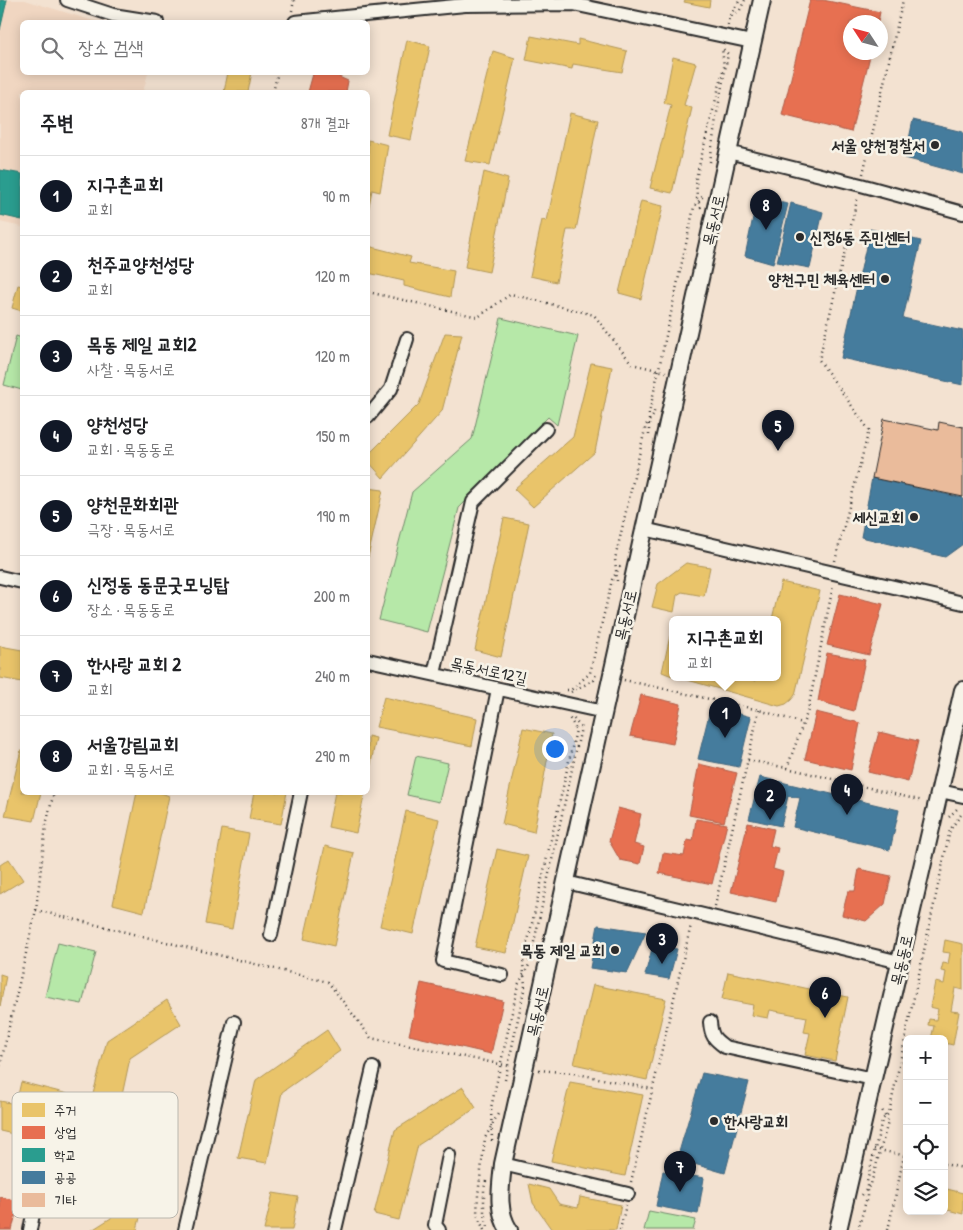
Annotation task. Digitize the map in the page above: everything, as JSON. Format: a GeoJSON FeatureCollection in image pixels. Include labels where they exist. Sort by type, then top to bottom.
{"type":"FeatureCollection","features":[{"type":"Feature","properties":{"kind":"main road","name":"목동서로"},"geometry":{"type":"LineString","coordinates":[[509,1230],[500,1202],[516,1067],[566,882],[604,712],[604,674],[644,529],[762,0]]}},
{"type":"Feature","properties":{"kind":"main road","name":"목동동로"},"geometry":{"type":"LineString","coordinates":[[838,1230],[963,690]]}},
{"type":"Feature","properties":{"kind":"street"},"geometry":{"type":"LineString","coordinates":[[67,0],[113,15],[144,20]]}},
{"type":"Feature","properties":{"kind":"street"},"geometry":{"type":"LineString","coordinates":[[315,20],[465,5],[573,4],[752,42]]}},
{"type":"Feature","properties":{"kind":"street"},"geometry":{"type":"LineString","coordinates":[[728,152],[963,213]]}},
{"type":"Feature","properties":{"kind":"street"},"geometry":{"type":"LineString","coordinates":[[370,415],[391,390],[407,339]]}},
{"type":"Feature","properties":{"kind":"street"},"geometry":{"type":"LineString","coordinates":[[434,674],[473,502],[546,430]]}},
{"type":"Feature","properties":{"kind":"street"},"geometry":{"type":"LineString","coordinates":[[644,529],[963,603]]}},
{"type":"Feature","properties":{"kind":"street"},"geometry":{"type":"LineString","coordinates":[[0,577],[20,582]]}},
{"type":"Feature","properties":{"kind":"street","name":"목동서로12길"},"geometry":{"type":"LineString","coordinates":[[370,660],[604,712]]}},
{"type":"Feature","properties":{"kind":"street"},"geometry":{"type":"LineString","coordinates":[[498,688],[442,961],[502,975]]}},
{"type":"Feature","properties":{"kind":"street"},"geometry":{"type":"LineString","coordinates":[[271,935],[300,795]]}},
{"type":"Feature","properties":{"kind":"street"},"geometry":{"type":"LineString","coordinates":[[938,797],[963,796]]}},
{"type":"Feature","properties":{"kind":"street"},"geometry":{"type":"LineString","coordinates":[[566,882],[900,962]]}},
{"type":"Feature","properties":{"kind":"street"},"geometry":{"type":"LineString","coordinates":[[184,1230],[234,1022]]}},
{"type":"Feature","properties":{"kind":"street"},"geometry":{"type":"LineString","coordinates":[[710,1022],[711,1034],[726,1047],[873,1079]]}},
{"type":"Feature","properties":{"kind":"street"},"geometry":{"type":"LineString","coordinates":[[335,1230],[373,1068]]}},
{"type":"Feature","properties":{"kind":"street"},"geometry":{"type":"LineString","coordinates":[[439,1230],[435,1225],[449,1155]]}},
{"type":"Feature","properties":{"kind":"street"},"geometry":{"type":"LineString","coordinates":[[503,1164],[628,1194]]}},
{"type":"Feature","properties":{"kind":"path"},"geometry":{"type":"LineString","coordinates":[[740,0],[729,17],[740,10],[745,0]]}},
{"type":"Feature","properties":{"kind":"path"},"geometry":{"type":"LineString","coordinates":[[787,768],[808,710],[834,586],[832,572],[869,430],[819,360],[861,186],[902,0]]}},
{"type":"Feature","properties":{"kind":"path"},"geometry":{"type":"LineString","coordinates":[[709,165],[728,54],[722,48],[714,45]]}},
{"type":"Feature","properties":{"kind":"path"},"geometry":{"type":"LineString","coordinates":[[702,211],[697,198],[696,178],[724,67],[722,48]]}},
{"type":"Feature","properties":{"kind":"path"},"geometry":{"type":"LineString","coordinates":[[274,90],[277,75]]}},
{"type":"Feature","properties":{"kind":"path"},"geometry":{"type":"LineString","coordinates":[[649,438],[649,414],[694,207],[705,194]]}},
{"type":"Feature","properties":{"kind":"path"},"geometry":{"type":"LineString","coordinates":[[370,292],[478,317],[511,294],[594,315],[632,364],[678,375]]}},
{"type":"Feature","properties":{"kind":"path"},"geometry":{"type":"LineString","coordinates":[[617,585],[616,559],[646,425],[653,416],[655,407]]}},
{"type":"Feature","properties":{"kind":"path"},"geometry":{"type":"LineString","coordinates":[[504,1084],[516,1067],[525,986],[523,963],[576,730],[566,714],[554,710],[560,690],[571,690],[590,673],[612,580],[624,560]]}},
{"type":"Feature","properties":{"kind":"path"},"geometry":{"type":"LineString","coordinates":[[492,1144],[491,1108],[518,984],[529,965],[581,728],[570,715],[570,692],[604,674],[759,710],[802,723]]}},
{"type":"Feature","properties":{"kind":"path"},"geometry":{"type":"LineString","coordinates":[[712,917],[759,710]]}},
{"type":"Feature","properties":{"kind":"path"},"geometry":{"type":"LineString","coordinates":[[748,760],[938,797]]}},
{"type":"Feature","properties":{"kind":"path"},"geometry":{"type":"LineString","coordinates":[[0,1066],[36,910],[46,825],[53,795]]}},
{"type":"Feature","properties":{"kind":"path"},"geometry":{"type":"LineString","coordinates":[[858,1230],[867,1197],[867,1182],[882,1120],[889,1113],[950,830],[963,812]]}},
{"type":"Feature","properties":{"kind":"path"},"geometry":{"type":"LineString","coordinates":[[36,910],[328,982],[370,1038],[516,1067],[573,1073],[652,1089]]}},
{"type":"Feature","properties":{"kind":"path"},"geometry":{"type":"LineString","coordinates":[[620,1230],[694,913]]}},
{"type":"Feature","properties":{"kind":"path"},"geometry":{"type":"LineString","coordinates":[[484,1230],[477,1214],[485,1138],[498,1113],[500,1104]]}},
{"type":"Feature","properties":{"kind":"path"},"geometry":{"type":"LineString","coordinates":[[858,1146],[903,1156]]}},
{"type":"Feature","properties":{"kind":"path"},"geometry":{"type":"LineString","coordinates":[[888,1230],[903,1165]]}},
{"type":"Feature","properties":{"kind":"path"},"geometry":{"type":"LineString","coordinates":[[948,1165],[963,1168]]}},
{"type":"Feature","properties":{"kind":"path"},"geometry":{"type":"LineString","coordinates":[[486,1180],[484,1213],[489,1230]]}},
{"type":"Feature","properties":{"kind":"shaded area"},"geometry":{"type":"Polygon","coordinates":[[[0,0],[25,0],[90,20],[20,20],[20,75],[147,75],[144,90],[20,90],[20,227],[0,222],[0,0]]]}},
{"type":"Feature","properties":{"kind":"green space"},"geometry":{"type":"Polygon","coordinates":[[[501,318],[578,336],[557,425],[548,417],[459,508],[427,632],[379,620],[412,492],[472,439],[501,318]]]}},
{"type":"Feature","properties":{"kind":"green space"},"geometry":{"type":"Polygon","coordinates":[[[16,336],[20,337],[20,389],[4,385],[16,336]]]}},
{"type":"Feature","properties":{"kind":"green space"},"geometry":{"type":"Polygon","coordinates":[[[416,756],[448,763],[439,802],[407,795],[416,756]]]}},
{"type":"Feature","properties":{"kind":"green space"},"geometry":{"type":"Polygon","coordinates":[[[58,943],[96,952],[82,1004],[45,997],[58,943]]]}},
{"type":"Feature","properties":{"kind":"green space"},"geometry":{"type":"Polygon","coordinates":[[[649,1211],[696,1220],[693,1230],[644,1230],[649,1211]]]}},
{"type":"Feature","properties":{"kind":"building: 주거"},"geometry":{"type":"Polygon","coordinates":[[[685,0],[710,0],[709,7],[684,2],[685,0]]]}},
{"type":"Feature","properties":{"kind":"building: 주거"},"geometry":{"type":"Polygon","coordinates":[[[531,36],[578,45],[578,39],[627,51],[622,72],[573,64],[572,69],[526,60],[531,36]]]}},
{"type":"Feature","properties":{"kind":"building: 주거"},"geometry":{"type":"Polygon","coordinates":[[[407,40],[430,46],[411,140],[387,135],[407,40]]]}},
{"type":"Feature","properties":{"kind":"building: 주거"},"geometry":{"type":"Polygon","coordinates":[[[493,51],[515,58],[490,165],[465,161],[493,51]]]}},
{"type":"Feature","properties":{"kind":"building: 주거"},"geometry":{"type":"Polygon","coordinates":[[[673,57],[696,63],[684,105],[692,108],[672,193],[650,188],[671,105],[664,103],[673,57]]]}},
{"type":"Feature","properties":{"kind":"building: 주거"},"geometry":{"type":"Polygon","coordinates":[[[227,75],[251,75],[248,90],[224,90],[227,75]]]}},
{"type":"Feature","properties":{"kind":"building: 주거"},"geometry":{"type":"Polygon","coordinates":[[[570,113],[598,120],[576,230],[567,230],[556,282],[530,276],[542,220],[547,221],[570,113]]]}},
{"type":"Feature","properties":{"kind":"building: 주거"},"geometry":{"type":"Polygon","coordinates":[[[370,140],[388,145],[380,192],[372,190],[370,200],[370,140]]]}},
{"type":"Feature","properties":{"kind":"building: 주거"},"geometry":{"type":"Polygon","coordinates":[[[484,172],[508,179],[489,272],[465,267],[484,172]]]}},
{"type":"Feature","properties":{"kind":"building: 주거"},"geometry":{"type":"Polygon","coordinates":[[[641,201],[663,206],[641,299],[619,293],[641,201]]]}},
{"type":"Feature","properties":{"kind":"building: 주거"},"geometry":{"type":"Polygon","coordinates":[[[370,247],[411,257],[409,263],[454,271],[450,297],[404,286],[404,281],[370,273],[370,247]]]}},
{"type":"Feature","properties":{"kind":"building: 주거"},"geometry":{"type":"Polygon","coordinates":[[[18,285],[20,286],[20,310],[12,308],[18,285]]]}},
{"type":"Feature","properties":{"kind":"building: 주거"},"geometry":{"type":"Polygon","coordinates":[[[445,333],[462,334],[442,411],[383,478],[370,463],[370,453],[419,404],[445,333]]]}},
{"type":"Feature","properties":{"kind":"building: 주거"},"geometry":{"type":"Polygon","coordinates":[[[591,363],[612,367],[595,452],[533,507],[514,489],[573,437],[591,363]]]}},
{"type":"Feature","properties":{"kind":"building: 주거"},"geometry":{"type":"Polygon","coordinates":[[[370,488],[383,490],[370,548],[370,488]]]}},
{"type":"Feature","properties":{"kind":"building: 주거"},"geometry":{"type":"Polygon","coordinates":[[[504,518],[529,523],[501,657],[475,650],[504,518]]]}},
{"type":"Feature","properties":{"kind":"building: 주거"},"geometry":{"type":"Polygon","coordinates":[[[686,563],[710,567],[704,596],[682,592],[677,595],[674,612],[652,607],[658,584],[686,563]]]}},
{"type":"Feature","properties":{"kind":"building: 주거"},"geometry":{"type":"Polygon","coordinates":[[[781,582],[820,591],[795,695],[786,704],[779,706],[691,681],[781,681],[781,616],[773,616],[781,582]]]}},
{"type":"Feature","properties":{"kind":"building: 주거"},"geometry":{"type":"Polygon","coordinates":[[[669,640],[669,675],[662,672],[669,640]]]}},
{"type":"Feature","properties":{"kind":"building: 주거"},"geometry":{"type":"Polygon","coordinates":[[[0,646],[20,650],[20,682],[0,678],[0,646]]]}},
{"type":"Feature","properties":{"kind":"building: 주거"},"geometry":{"type":"Polygon","coordinates":[[[384,697],[477,718],[472,746],[376,727],[384,697]]]}},
{"type":"Feature","properties":{"kind":"building: 주거"},"geometry":{"type":"Polygon","coordinates":[[[523,728],[552,734],[534,832],[502,824],[523,728]]]}},
{"type":"Feature","properties":{"kind":"building: 주거"},"geometry":{"type":"Polygon","coordinates":[[[370,736],[376,738],[370,769],[370,736]]]}},
{"type":"Feature","properties":{"kind":"building: 주거"},"geometry":{"type":"Polygon","coordinates":[[[20,754],[20,795],[40,795],[34,821],[5,816],[20,754]]]}},
{"type":"Feature","properties":{"kind":"building: 주거"},"geometry":{"type":"Polygon","coordinates":[[[136,795],[169,796],[144,912],[113,904],[136,795]]]}},
{"type":"Feature","properties":{"kind":"building: 주거"},"geometry":{"type":"Polygon","coordinates":[[[253,795],[286,795],[281,824],[249,819],[253,795]]]}},
{"type":"Feature","properties":{"kind":"building: 주거"},"geometry":{"type":"Polygon","coordinates":[[[334,795],[364,795],[356,833],[328,827],[334,795]]]}},
{"type":"Feature","properties":{"kind":"building: 주거"},"geometry":{"type":"Polygon","coordinates":[[[406,811],[439,819],[413,934],[380,926],[406,811]]]}},
{"type":"Feature","properties":{"kind":"building: 주거"},"geometry":{"type":"Polygon","coordinates":[[[222,829],[249,834],[232,929],[205,924],[222,829]]]}},
{"type":"Feature","properties":{"kind":"building: 주거"},"geometry":{"type":"Polygon","coordinates":[[[325,846],[354,853],[334,946],[304,939],[325,846]]]}},
{"type":"Feature","properties":{"kind":"building: 주거"},"geometry":{"type":"Polygon","coordinates":[[[497,849],[528,856],[506,953],[475,947],[497,849]]]}},
{"type":"Feature","properties":{"kind":"building: 주거"},"geometry":{"type":"Polygon","coordinates":[[[9,859],[23,880],[0,894],[0,865],[9,859]]]}},
{"type":"Feature","properties":{"kind":"building: 주거"},"geometry":{"type":"Polygon","coordinates":[[[945,940],[963,944],[963,990],[955,988],[951,1011],[959,1012],[953,1045],[948,1044],[948,1035],[932,1035],[934,1026],[928,1025],[929,1019],[936,1020],[938,1009],[930,1007],[935,982],[944,984],[946,972],[941,971],[943,963],[948,964],[950,953],[943,952],[945,940]]]}},
{"type":"Feature","properties":{"kind":"building: 주거"},"geometry":{"type":"Polygon","coordinates":[[[728,972],[848,997],[835,1061],[805,1055],[810,1033],[804,1032],[807,1017],[770,1010],[768,1018],[751,1015],[753,1005],[722,999],[728,972]]]}},
{"type":"Feature","properties":{"kind":"building: 주거"},"geometry":{"type":"Polygon","coordinates":[[[0,974],[6,976],[0,1006],[0,974]]]}},
{"type":"Feature","properties":{"kind":"building: 주거"},"geometry":{"type":"Polygon","coordinates":[[[593,985],[666,999],[647,1080],[574,1064],[593,985]]]}},
{"type":"Feature","properties":{"kind":"building: 주거"},"geometry":{"type":"Polygon","coordinates":[[[167,1000],[181,1024],[130,1058],[123,1092],[94,1092],[107,1040],[167,1000]]]}},
{"type":"Feature","properties":{"kind":"building: 주거"},"geometry":{"type":"Polygon","coordinates":[[[327,1030],[340,1051],[282,1092],[267,1163],[238,1158],[256,1080],[327,1030]]]}},
{"type":"Feature","properties":{"kind":"building: 주거"},"geometry":{"type":"Polygon","coordinates":[[[21,1082],[60,1092],[19,1092],[21,1082]]]}},
{"type":"Feature","properties":{"kind":"building: 주거"},"geometry":{"type":"Polygon","coordinates":[[[570,1082],[643,1095],[625,1176],[551,1161],[570,1082]]]}},
{"type":"Feature","properties":{"kind":"building: 주거"},"geometry":{"type":"Polygon","coordinates":[[[463,1087],[476,1108],[418,1145],[399,1220],[374,1214],[395,1130],[463,1087]]]}},
{"type":"Feature","properties":{"kind":"building: 주거"},"geometry":{"type":"Polygon","coordinates":[[[0,1101],[12,1103],[12,1134],[0,1131],[0,1101]]]}},
{"type":"Feature","properties":{"kind":"building: 주거"},"geometry":{"type":"Polygon","coordinates":[[[529,1184],[549,1189],[559,1204],[578,1208],[580,1197],[621,1205],[616,1230],[552,1230],[533,1203],[529,1184]]]}},
{"type":"Feature","properties":{"kind":"building: 주거"},"geometry":{"type":"Polygon","coordinates":[[[948,1189],[963,1193],[963,1214],[948,1210],[948,1189]]]}},
{"type":"Feature","properties":{"kind":"building: 주거"},"geometry":{"type":"Polygon","coordinates":[[[273,1193],[298,1197],[292,1230],[264,1230],[273,1193]]]}},
{"type":"Feature","properties":{"kind":"building: 주거"},"geometry":{"type":"Polygon","coordinates":[[[111,1218],[140,1218],[137,1230],[92,1230],[111,1218]]]}},
{"type":"Feature","properties":{"kind":"building: 상업"},"geometry":{"type":"Polygon","coordinates":[[[810,0],[823,0],[880,12],[879,15],[843,15],[843,60],[869,60],[851,132],[782,115],[810,0]]]}},
{"type":"Feature","properties":{"kind":"building: 상업"},"geometry":{"type":"Polygon","coordinates":[[[313,75],[339,75],[339,77],[348,81],[346,90],[309,90],[313,75]]]}},
{"type":"Feature","properties":{"kind":"building: 상업"},"geometry":{"type":"Polygon","coordinates":[[[840,594],[883,604],[869,655],[827,645],[840,594]]]}},
{"type":"Feature","properties":{"kind":"building: 상업"},"geometry":{"type":"Polygon","coordinates":[[[827,653],[865,660],[854,711],[818,701],[827,653]]]}},
{"type":"Feature","properties":{"kind":"building: 상업"},"geometry":{"type":"Polygon","coordinates":[[[641,695],[681,704],[673,744],[630,736],[641,695]]]}},
{"type":"Feature","properties":{"kind":"building: 상업"},"geometry":{"type":"Polygon","coordinates":[[[816,712],[860,723],[851,770],[805,759],[816,712]]]}},
{"type":"Feature","properties":{"kind":"building: 상업"},"geometry":{"type":"Polygon","coordinates":[[[879,732],[918,741],[908,782],[868,772],[879,732]]]}},
{"type":"Feature","properties":{"kind":"building: 상업"},"geometry":{"type":"Polygon","coordinates":[[[699,764],[737,773],[724,822],[689,815],[699,764]]]}},
{"type":"Feature","properties":{"kind":"building: 상업"},"geometry":{"type":"Polygon","coordinates":[[[618,808],[641,814],[634,844],[644,847],[640,864],[620,860],[609,841],[618,808]]]}},
{"type":"Feature","properties":{"kind":"building: 상업"},"geometry":{"type":"Polygon","coordinates":[[[696,819],[727,824],[712,884],[659,873],[663,853],[684,856],[687,840],[693,841],[696,819]]]}},
{"type":"Feature","properties":{"kind":"building: 상업"},"geometry":{"type":"Polygon","coordinates":[[[748,823],[774,829],[770,846],[778,848],[773,869],[783,872],[776,902],[731,892],[748,823]]]}},
{"type":"Feature","properties":{"kind":"building: 상업"},"geometry":{"type":"Polygon","coordinates":[[[859,869],[891,876],[885,904],[866,921],[842,915],[848,891],[855,891],[859,869]]]}},
{"type":"Feature","properties":{"kind":"building: 상업"},"geometry":{"type":"Polygon","coordinates":[[[421,983],[503,1001],[491,1054],[409,1035],[421,983]]]}},
{"type":"Feature","properties":{"kind":"building: 상업"},"geometry":{"type":"Polygon","coordinates":[[[0,1197],[12,1200],[12,1218],[15,1218],[12,1230],[0,1230],[0,1197]]]}},
{"type":"Feature","properties":{"kind":"building: 학교"},"geometry":{"type":"Polygon","coordinates":[[[0,0],[7,0],[0,30],[0,0]]]}},
{"type":"Feature","properties":{"kind":"building: 학교"},"geometry":{"type":"Polygon","coordinates":[[[0,170],[20,174],[20,220],[0,215],[0,170]]]}},
{"type":"Feature","properties":{"kind":"building: 공공","name":"서울 양천경찰서"},"geometry":{"type":"Polygon","coordinates":[[[913,120],[963,132],[963,174],[905,158],[913,120]]]}},
{"type":"Feature","properties":{"kind":"building: 공공"},"geometry":{"type":"Polygon","coordinates":[[[757,198],[788,204],[773,264],[745,256],[757,198]]]}},
{"type":"Feature","properties":{"kind":"building: 공공","name":"신정6동 주민센터"},"geometry":{"type":"Polygon","coordinates":[[[791,203],[823,212],[810,268],[777,262],[791,203]]]}},
{"type":"Feature","properties":{"kind":"building: 공공","name":"양천구민 체육센터"},"geometry":{"type":"Polygon","coordinates":[[[870,229],[921,241],[903,318],[963,331],[963,385],[841,358],[870,229]]]}},
{"type":"Feature","properties":{"kind":"building: 공공","name":"세신교회"},"geometry":{"type":"Polygon","coordinates":[[[872,478],[963,498],[963,544],[945,557],[861,537],[872,478]]]}},
{"type":"Feature","properties":{"kind":"building: 공공"},"geometry":{"type":"Polygon","coordinates":[[[711,706],[751,717],[739,767],[698,759],[711,706]]]}},
{"type":"Feature","properties":{"kind":"building: 공공"},"geometry":{"type":"Polygon","coordinates":[[[760,777],[899,810],[890,850],[793,827],[800,798],[788,796],[781,826],[749,819],[760,777]]]}},
{"type":"Feature","properties":{"kind":"building: 공공","name":"목동 제일 교회"},"geometry":{"type":"Polygon","coordinates":[[[598,925],[646,932],[627,973],[590,968],[598,925]]]}},
{"type":"Feature","properties":{"kind":"building: 공공","name":"목동 제일 교회"},"geometry":{"type":"Polygon","coordinates":[[[653,945],[677,949],[669,979],[645,975],[653,945]]]}},
{"type":"Feature","properties":{"kind":"building: 공공","name":"한사랑교회"},"geometry":{"type":"Polygon","coordinates":[[[702,1073],[749,1082],[725,1173],[677,1159],[702,1073]]]}},
{"type":"Feature","properties":{"kind":"building: 공공"},"geometry":{"type":"Polygon","coordinates":[[[663,1171],[704,1178],[698,1214],[656,1206],[663,1171]]]}},
{"type":"Feature","properties":{"kind":"building: 기타"},"geometry":{"type":"Polygon","coordinates":[[[884,419],[938,430],[939,422],[963,427],[963,497],[872,478],[884,419]]]}},
{"type":"Feature","properties":{"kind":"place","name":"서울 양천경찰서"},"geometry":{"type":"Point","coordinates":[935,145]}},
{"type":"Feature","properties":{"kind":"place","name":"서울강림교회"},"geometry":{"type":"Point","coordinates":[766,230]}},
{"type":"Feature","properties":{"kind":"place","name":"신정6동 주민센터"},"geometry":{"type":"Point","coordinates":[800,237]}},
{"type":"Feature","properties":{"kind":"place","name":"양천구민 체육센터"},"geometry":{"type":"Point","coordinates":[885,279]}},
{"type":"Feature","properties":{"kind":"place","name":"양천문화회관"},"geometry":{"type":"Point","coordinates":[778,451]}},
{"type":"Feature","properties":{"kind":"place","name":"세신교회"},"geometry":{"type":"Point","coordinates":[914,517]}},
{"type":"Feature","properties":{"kind":"place","name":"지구촌교회"},"geometry":{"type":"Point","coordinates":[725,738]}},
{"type":"Feature","properties":{"kind":"place","name":"양천성당"},"geometry":{"type":"Point","coordinates":[847,815]}},
{"type":"Feature","properties":{"kind":"place","name":"천주교양천성당"},"geometry":{"type":"Point","coordinates":[770,820]}},
{"type":"Feature","properties":{"kind":"place","name":"목동 제일 교회"},"geometry":{"type":"Point","coordinates":[615,950]}},
{"type":"Feature","properties":{"kind":"place","name":"목동 제일 교회2"},"geometry":{"type":"Point","coordinates":[662,964]}},
{"type":"Feature","properties":{"kind":"place","name":"신정동 동문굿모닝탑"},"geometry":{"type":"Point","coordinates":[825,1018]}},
{"type":"Feature","properties":{"kind":"place","name":"한사랑교회"},"geometry":{"type":"Point","coordinates":[714,1121]}},
{"type":"Feature","properties":{"kind":"place","name":"한사랑 교회 2"},"geometry":{"type":"Point","coordinates":[680,1192]}}]}
